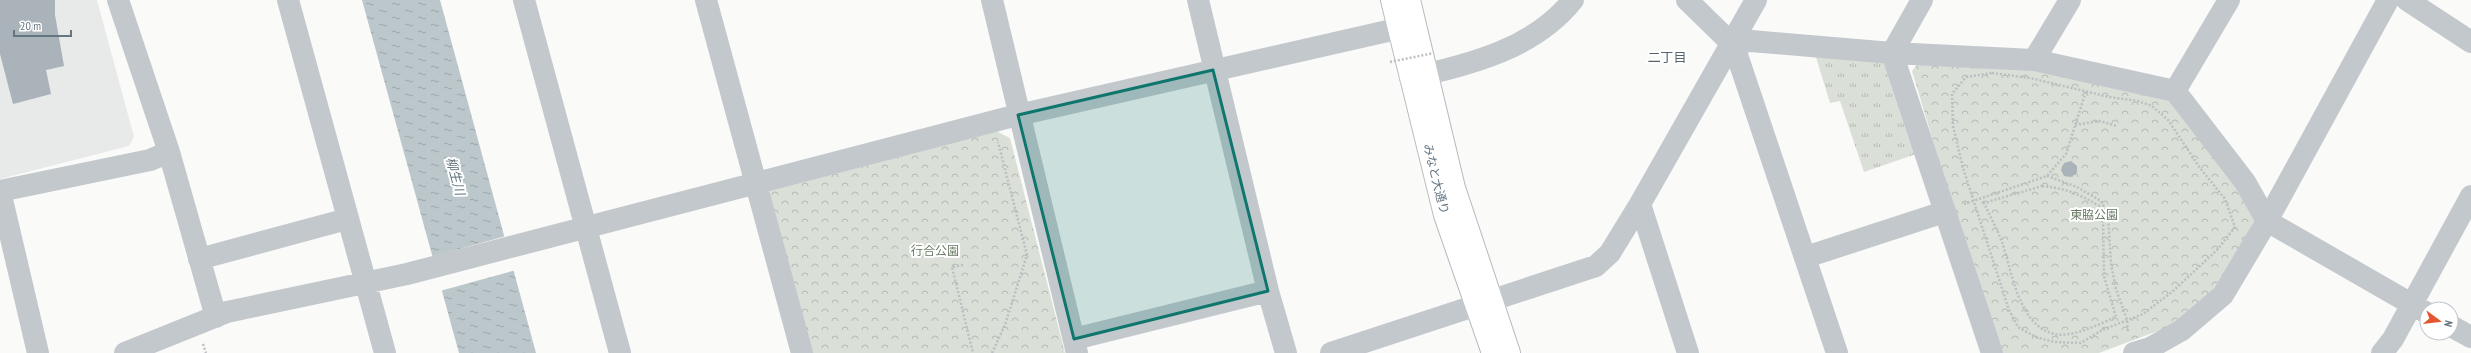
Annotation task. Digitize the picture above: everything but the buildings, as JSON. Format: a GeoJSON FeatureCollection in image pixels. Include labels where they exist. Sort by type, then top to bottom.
{"type":"FeatureCollection","features":[{"type":"Feature","properties":{"kind":"main road","name":"みなと大通り"},"geometry":{"type":"LineString","coordinates":[[1392,0],[1406,27],[1418,76],[1454,188],[1485,303],[1493,353]]}},
{"type":"Feature","properties":{"kind":"main road","name":"みなと大通り"},"geometry":{"type":"LineString","coordinates":[[1406,27],[1409,0]]}},
{"type":"Feature","properties":{"kind":"main road","name":"みなと大通り"},"geometry":{"type":"LineString","coordinates":[[1485,303],[1509,353]]}},
{"type":"Feature","properties":{"kind":"street"},"geometry":{"type":"LineString","coordinates":[[118,0],[169,152],[216,317]]}},
{"type":"Feature","properties":{"kind":"street"},"geometry":{"type":"LineString","coordinates":[[288,0],[385,353]]}},
{"type":"Feature","properties":{"kind":"street"},"geometry":{"type":"LineString","coordinates":[[524,0],[620,353]]}},
{"type":"Feature","properties":{"kind":"street"},"geometry":{"type":"LineString","coordinates":[[706,0],[802,353]]}},
{"type":"Feature","properties":{"kind":"street"},"geometry":{"type":"LineString","coordinates":[[992,0],[1018,115],[1075,346],[1268,291]]}},
{"type":"Feature","properties":{"kind":"street"},"geometry":{"type":"LineString","coordinates":[[1198,0],[1213,70],[1268,291],[1286,353]]}},
{"type":"Feature","properties":{"kind":"street"},"geometry":{"type":"LineString","coordinates":[[1418,76],[1495,55],[1528,40],[1553,22],[1573,0]]}},
{"type":"Feature","properties":{"kind":"street"},"geometry":{"type":"LineString","coordinates":[[1687,0],[1731,43],[1738,58],[1837,353]]}},
{"type":"Feature","properties":{"kind":"street"},"geometry":{"type":"LineString","coordinates":[[1331,353],[1596,266],[1610,253],[1640,204],[1756,0]]}},
{"type":"Feature","properties":{"kind":"street"},"geometry":{"type":"LineString","coordinates":[[1922,0],[1892,53],[1992,353]]}},
{"type":"Feature","properties":{"kind":"street"},"geometry":{"type":"LineString","coordinates":[[2034,60],[2070,0]]}},
{"type":"Feature","properties":{"kind":"street"},"geometry":{"type":"LineString","coordinates":[[2175,91],[2229,0]]}},
{"type":"Feature","properties":{"kind":"street"},"geometry":{"type":"LineString","coordinates":[[2131,346],[2150,348],[2182,330],[2223,295],[2267,221],[2388,0]]}},
{"type":"Feature","properties":{"kind":"street"},"geometry":{"type":"LineString","coordinates":[[2407,0],[2471,42]]}},
{"type":"Feature","properties":{"kind":"street"},"geometry":{"type":"LineString","coordinates":[[125,353],[227,312],[407,274],[1018,115],[1406,27]]}},
{"type":"Feature","properties":{"kind":"street"},"geometry":{"type":"LineString","coordinates":[[1731,43],[1751,41],[1892,53],[2034,60],[2088,83],[2175,91],[2245,182],[2267,221],[2419,307]]}},
{"type":"Feature","properties":{"kind":"street"},"geometry":{"type":"LineString","coordinates":[[38,353],[0,191],[150,160],[169,152]]}},
{"type":"Feature","properties":{"kind":"street"},"geometry":{"type":"LineString","coordinates":[[2423,301],[2471,196]]}},
{"type":"Feature","properties":{"kind":"street"},"geometry":{"type":"LineString","coordinates":[[1640,204],[1688,353]]}},
{"type":"Feature","properties":{"kind":"street"},"geometry":{"type":"LineString","coordinates":[[1806,257],[1944,212]]}},
{"type":"Feature","properties":{"kind":"street"},"geometry":{"type":"LineString","coordinates":[[199,259],[348,219]]}},
{"type":"Feature","properties":{"kind":"street"},"geometry":{"type":"LineString","coordinates":[[2382,353],[2419,309]]}},
{"type":"Feature","properties":{"kind":"street"},"geometry":{"type":"LineString","coordinates":[[2459,330],[2471,337]]}},
{"type":"Feature","properties":{"kind":"path"},"geometry":{"type":"LineString","coordinates":[[1390,62],[1434,53]]}},
{"type":"Feature","properties":{"kind":"path"},"geometry":{"type":"LineString","coordinates":[[1992,73],[2088,83],[2152,106],[2168,120],[2200,168],[2225,199],[2235,226],[2217,250],[2172,292],[2143,314],[2102,330],[2081,343],[2054,342],[2036,337],[2018,327],[2009,310],[1974,200],[1952,126],[1952,94],[1966,77],[1992,73]]}},
{"type":"Feature","properties":{"kind":"path"},"geometry":{"type":"LineString","coordinates":[[1944,212],[1974,200],[2047,176],[2066,154],[2088,83]]}},
{"type":"Feature","properties":{"kind":"path"},"geometry":{"type":"LineString","coordinates":[[2075,125],[2100,121],[2117,126]]}},
{"type":"Feature","properties":{"kind":"path"},"geometry":{"type":"LineString","coordinates":[[991,353],[1005,325],[1027,255],[998,140]]}},
{"type":"Feature","properties":{"kind":"path"},"geometry":{"type":"LineString","coordinates":[[2047,176],[2077,187],[2101,200],[2108,215],[2111,264],[2116,289],[2128,320],[2131,346]]}},
{"type":"Feature","properties":{"kind":"path"},"geometry":{"type":"LineString","coordinates":[[2042,186],[2060,187],[2081,195],[2099,206],[2103,220],[2104,276],[2116,317],[2074,332],[2054,334],[2027,314],[2014,286],[2002,242],[1984,203],[2042,186]]}},
{"type":"Feature","properties":{"kind":"path"},"geometry":{"type":"LineString","coordinates":[[963,265],[952,267],[973,353]]}},
{"type":"Feature","properties":{"kind":"highlighted area"},"geometry":{"type":"Polygon","coordinates":[[[1213,70],[1268,291],[1074,339],[1018,115],[1213,70]]]}},
{"type":"Feature","properties":{"kind":"shaded area"},"geometry":{"type":"Polygon","coordinates":[[[0,0],[97,0],[134,137],[129,146],[0,179],[0,0]]]}},
{"type":"Feature","properties":{"kind":"green space"},"geometry":{"type":"Polygon","coordinates":[[[1815,54],[1888,62],[1919,153],[1864,172],[1840,101],[1830,103],[1815,54]]]}},
{"type":"Feature","properties":{"kind":"green space","name":"東脇公園"},"geometry":{"type":"Polygon","coordinates":[[[1919,62],[2018,66],[2170,97],[2240,188],[2256,217],[2226,275],[2195,310],[2171,326],[2099,353],[2002,353],[1958,224],[1912,71],[1919,62]]]}},
{"type":"Feature","properties":{"kind":"green space","name":"行合公園"},"geometry":{"type":"Polygon","coordinates":[[[996,131],[1010,138],[1065,353],[809,353],[766,198],[772,187],[996,131]]]}},
{"type":"Feature","properties":{"kind":"water","name":"柳生川"},"geometry":{"type":"Polygon","coordinates":[[[362,0],[440,0],[536,353],[459,353],[362,0]]]}},
{"type":"Feature","properties":{"kind":"pier"},"geometry":{"type":"Polygon","coordinates":[[[506,236],[516,270],[440,291],[431,257],[506,236]]]}},
{"type":"Feature","properties":{"kind":"district","name":"二丁目"},"geometry":{"type":"Point","coordinates":[1667,57]}}]}
